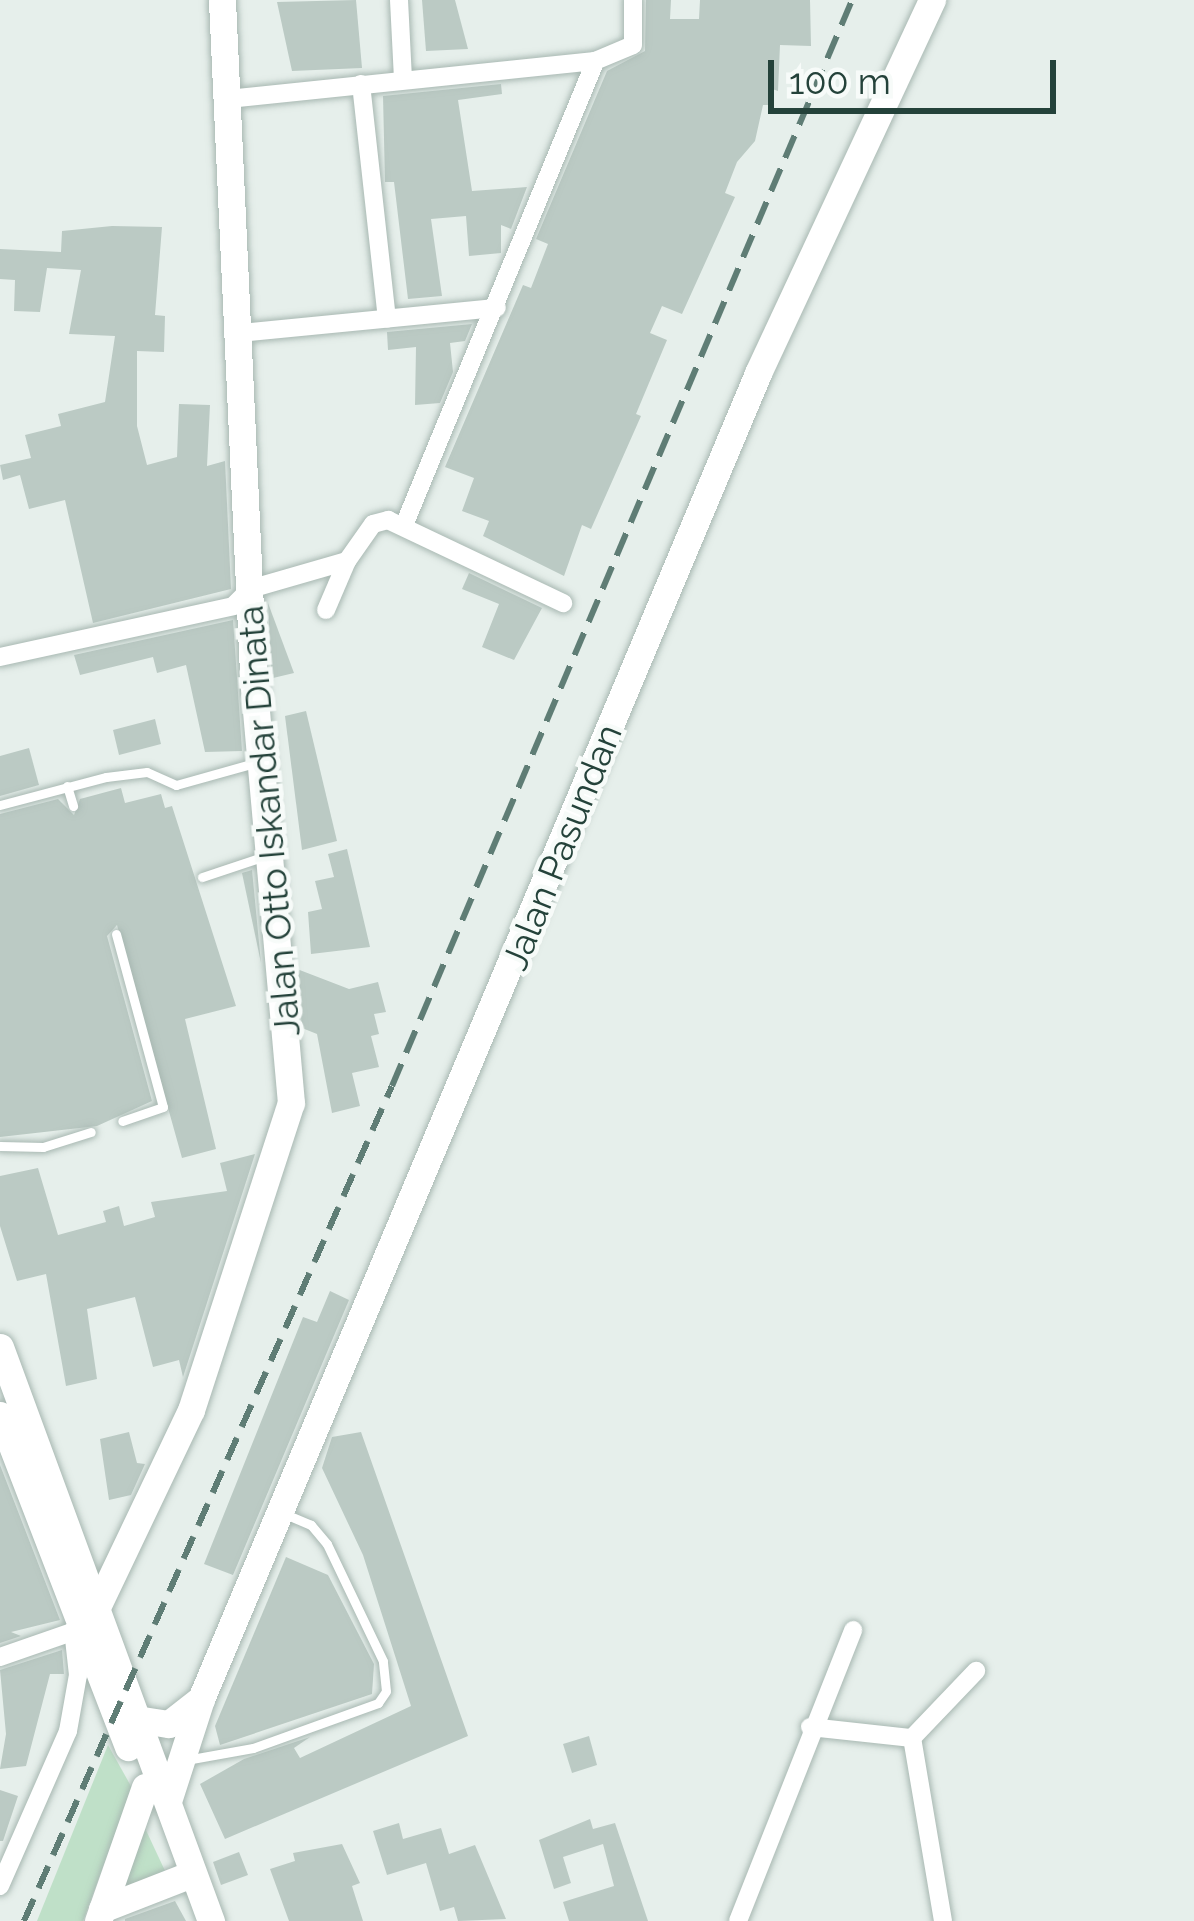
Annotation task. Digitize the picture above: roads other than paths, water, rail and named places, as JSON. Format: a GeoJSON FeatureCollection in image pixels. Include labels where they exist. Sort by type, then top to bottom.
{"type":"FeatureCollection","features":[{"type":"Feature","properties":{"kind":"street","name":"Jalan Otto Iskandar Dinata"},"geometry":{"type":"LineString","coordinates":[[98,1605],[191,1410],[284,1135],[289,1052],[260,762],[222,0]]}},
{"type":"Feature","properties":{"kind":"street"},"geometry":{"type":"LineString","coordinates":[[399,0],[404,78]]}},
{"type":"Feature","properties":{"kind":"street"},"geometry":{"type":"LineString","coordinates":[[228,99],[595,61],[633,45],[633,0]]}},
{"type":"Feature","properties":{"kind":"street","name":"Jalan Pasundan"},"geometry":{"type":"LineString","coordinates":[[100,1915],[157,1792],[181,1760],[201,1699],[758,373],[934,1]]}},
{"type":"Feature","properties":{"kind":"street"},"geometry":{"type":"LineString","coordinates":[[406,524],[595,61]]}},
{"type":"Feature","properties":{"kind":"street"},"geometry":{"type":"LineString","coordinates":[[361,84],[387,319]]}},
{"type":"Feature","properties":{"kind":"street"},"geometry":{"type":"LineString","coordinates":[[240,333],[497,308]]}},
{"type":"Feature","properties":{"kind":"street"},"geometry":{"type":"LineString","coordinates":[[326,610],[347,561],[374,524],[406,524],[563,603]]}},
{"type":"Feature","properties":{"kind":"street"},"geometry":{"type":"LineString","coordinates":[[0,658],[233,606],[250,590],[347,561]]}},
{"type":"Feature","properties":{"kind":"street"},"geometry":{"type":"LineString","coordinates":[[0,1347],[98,1605],[184,1877],[208,1914]]}},
{"type":"Feature","properties":{"kind":"street"},"geometry":{"type":"LineString","coordinates":[[0,1415],[77,1629],[157,1792],[208,1914]]}},
{"type":"Feature","properties":{"kind":"street"},"geometry":{"type":"LineString","coordinates":[[0,1657],[77,1629]]}},
{"type":"Feature","properties":{"kind":"street"},"geometry":{"type":"LineString","coordinates":[[0,1886],[68,1731],[78,1675],[77,1629]]}},
{"type":"Feature","properties":{"kind":"street"},"geometry":{"type":"LineString","coordinates":[[738,1921],[810,1727],[853,1630]]}},
{"type":"Feature","properties":{"kind":"street"},"geometry":{"type":"LineString","coordinates":[[913,1738],[976,1671]]}},
{"type":"Feature","properties":{"kind":"street"},"geometry":{"type":"LineString","coordinates":[[136,1719],[169,1724],[201,1699]]}},
{"type":"Feature","properties":{"kind":"street"},"geometry":{"type":"LineString","coordinates":[[810,1727],[913,1738]]}},
{"type":"Feature","properties":{"kind":"street"},"geometry":{"type":"LineString","coordinates":[[913,1738],[943,1921]]}},
{"type":"Feature","properties":{"kind":"street"},"geometry":{"type":"LineString","coordinates":[[100,1915],[184,1877]]}},
{"type":"Feature","properties":{"kind":"lane"},"geometry":{"type":"LineString","coordinates":[[0,805],[67,786],[148,772],[176,785],[260,762]]}},
{"type":"Feature","properties":{"kind":"lane"},"geometry":{"type":"LineString","coordinates":[[67,786],[73,806]]}},
{"type":"Feature","properties":{"kind":"lane"},"geometry":{"type":"LineString","coordinates":[[202,877],[270,855]]}},
{"type":"Feature","properties":{"kind":"lane"},"geometry":{"type":"LineString","coordinates":[[116,934],[164,1108],[122,1121]]}},
{"type":"Feature","properties":{"kind":"lane"},"geometry":{"type":"LineString","coordinates":[[0,1149],[43,1148],[91,1132]]}},
{"type":"Feature","properties":{"kind":"lane"},"geometry":{"type":"LineString","coordinates":[[0,1149],[40,1154]]}},
{"type":"Feature","properties":{"kind":"lane"},"geometry":{"type":"LineString","coordinates":[[181,1760],[253,1748],[378,1703],[386,1691],[383,1661],[327,1544],[311,1526],[280,1512]]}},
{"type":"Feature","properties":{"kind":"railway"},"geometry":{"type":"LineString","coordinates":[[24,1921],[392,1086],[852,0]]}}]}
